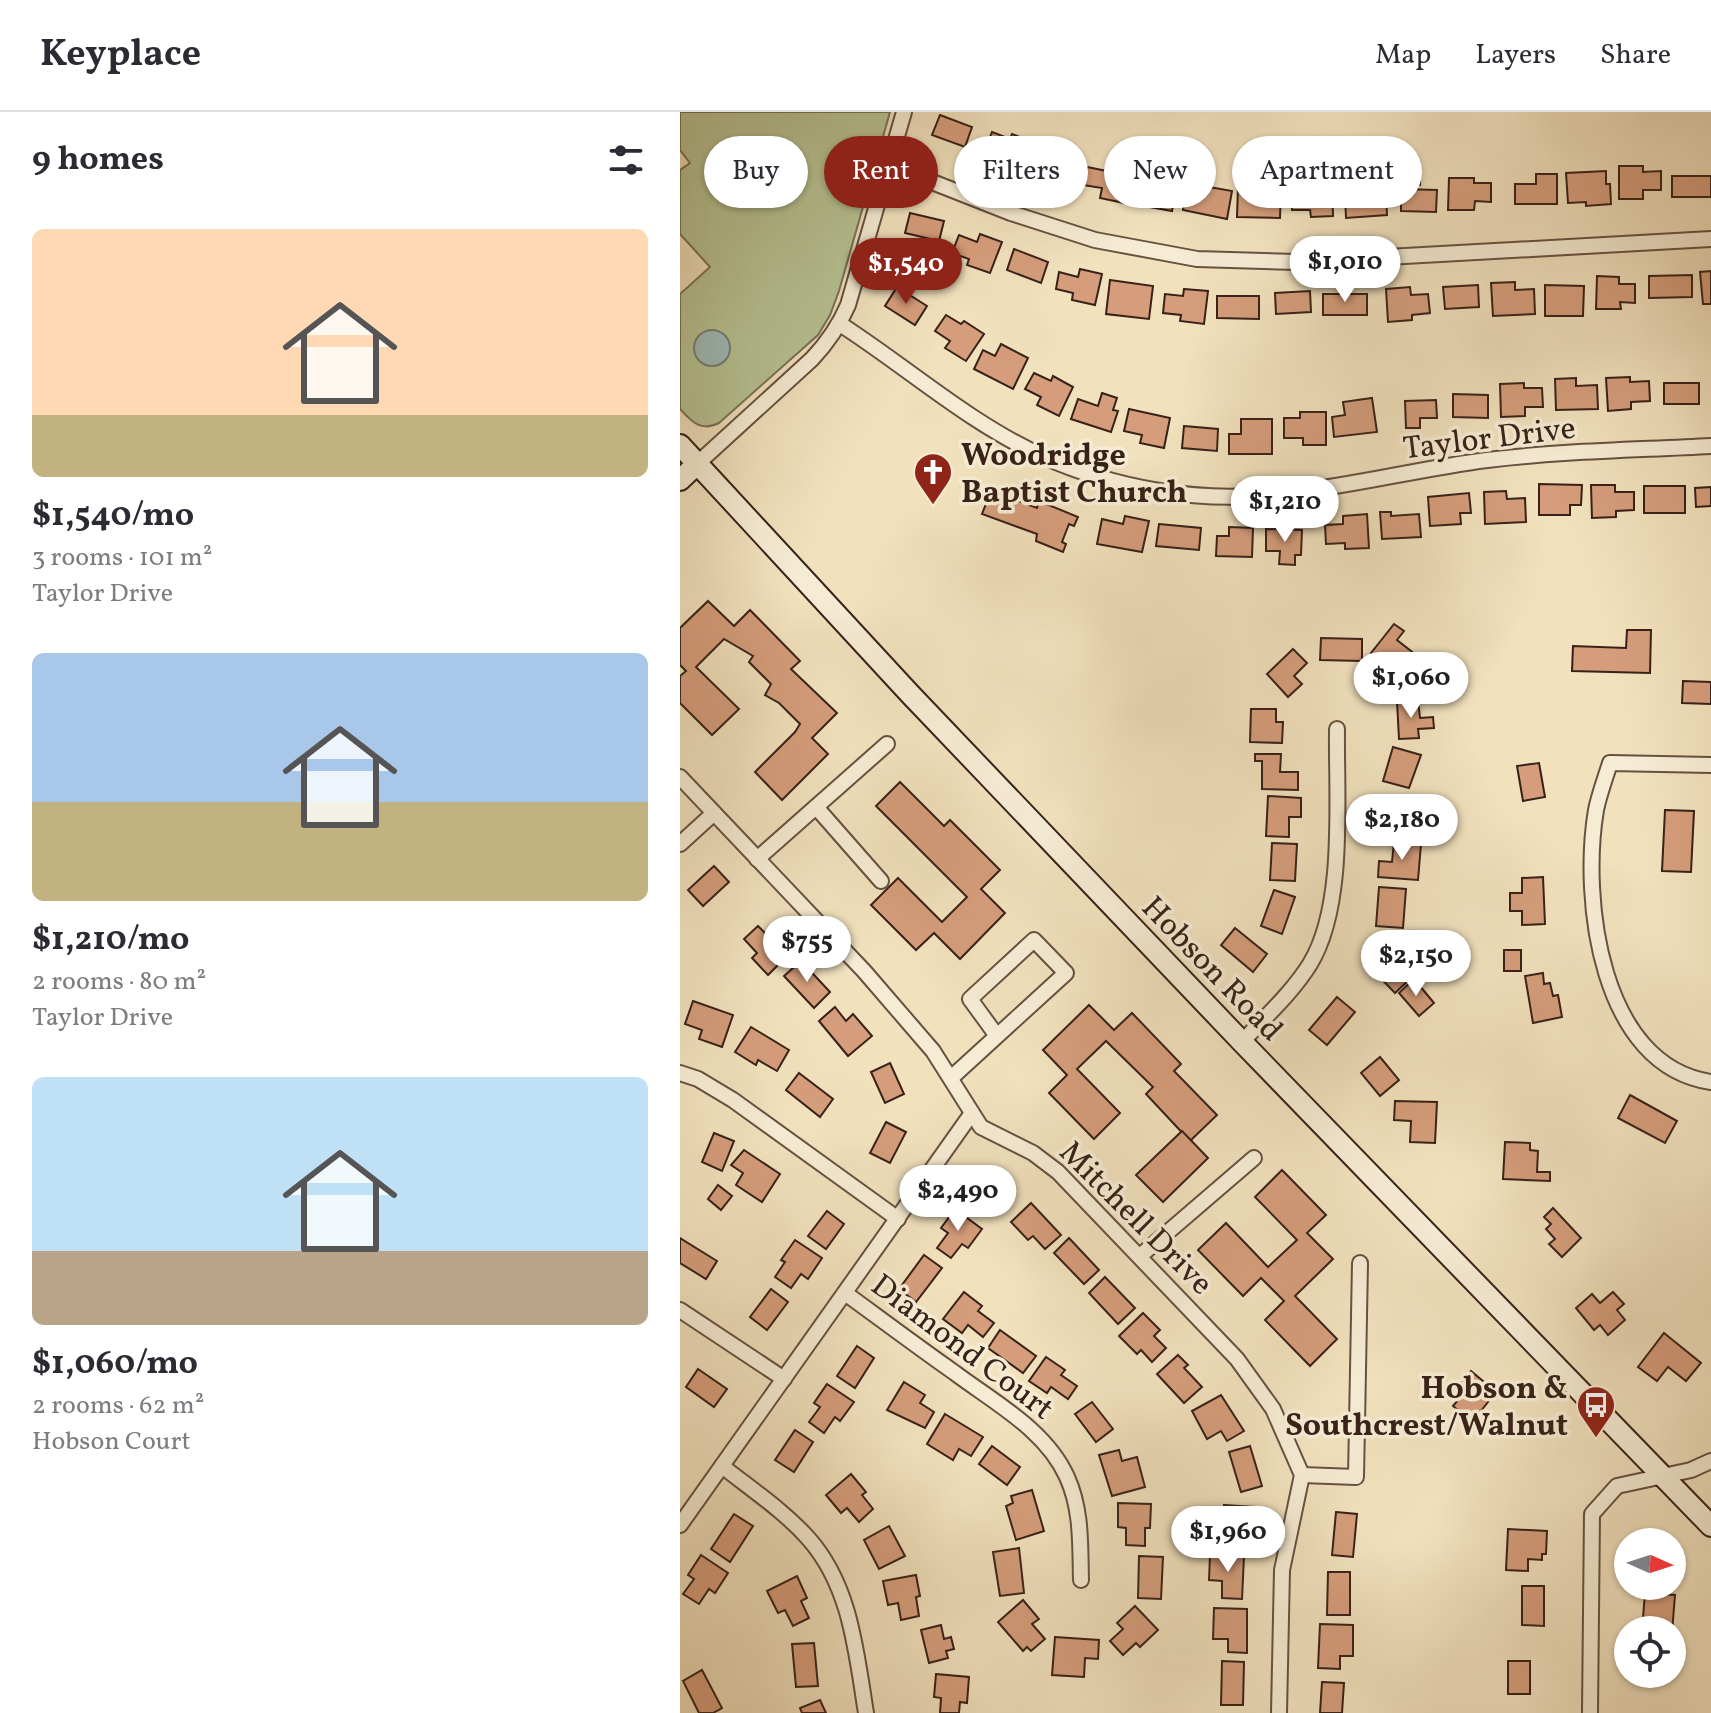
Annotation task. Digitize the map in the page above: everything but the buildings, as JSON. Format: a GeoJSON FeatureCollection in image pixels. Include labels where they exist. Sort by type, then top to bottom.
{"type":"FeatureCollection","features":[{"type":"Feature","properties":{"kind":"main road","name":"Hobson Road"},"geometry":{"type":"LineString","coordinates":[[680,445],[910,694],[1711,1526]]}},
{"type":"Feature","properties":{"kind":"main road"},"geometry":{"type":"LineString","coordinates":[[680,480],[697,464]]}},
{"type":"Feature","properties":{"kind":"street"},"geometry":{"type":"LineString","coordinates":[[897,136],[904,112]]}},
{"type":"Feature","properties":{"kind":"street"},"geometry":{"type":"LineString","coordinates":[[938,184],[1083,237],[1197,259],[1297,262],[1711,239]]}},
{"type":"Feature","properties":{"kind":"street"},"geometry":{"type":"LineString","coordinates":[[697,464],[830,339],[848,305],[876,208]]}},
{"type":"Feature","properties":{"kind":"street","name":"Taylor Drive"},"geometry":{"type":"LineString","coordinates":[[840,324],[972,417],[1016,443],[1085,473],[1165,492],[1220,497],[1277,494],[1491,460],[1711,446]]}},
{"type":"Feature","properties":{"kind":"street"},"geometry":{"type":"LineString","coordinates":[[1242,1042],[1297,983],[1315,956],[1328,919],[1334,881],[1337,729]]}},
{"type":"Feature","properties":{"kind":"street"},"geometry":{"type":"LineString","coordinates":[[757,859],[887,744]]}},
{"type":"Feature","properties":{"kind":"street"},"geometry":{"type":"LineString","coordinates":[[1711,765],[1610,763],[1596,808],[1592,900],[1600,957],[1618,1005],[1648,1050],[1686,1076],[1711,1082]]}},
{"type":"Feature","properties":{"kind":"street","name":"Mitchell Drive"},"geometry":{"type":"LineString","coordinates":[[680,777],[864,971],[933,1051],[981,1127],[1033,1153],[1058,1172],[1237,1359],[1273,1409],[1302,1475]]}},
{"type":"Feature","properties":{"kind":"street"},"geometry":{"type":"LineString","coordinates":[[816,807],[881,881]]}},
{"type":"Feature","properties":{"kind":"street"},"geometry":{"type":"LineString","coordinates":[[680,844],[714,813]]}},
{"type":"Feature","properties":{"kind":"street"},"geometry":{"type":"LineString","coordinates":[[951,1078],[997,1036],[1066,973],[1034,940],[970,999],[997,1036]]}},
{"type":"Feature","properties":{"kind":"street"},"geometry":{"type":"LineString","coordinates":[[680,1073],[698,1079],[733,1100],[898,1219]]}},
{"type":"Feature","properties":{"kind":"street"},"geometry":{"type":"LineString","coordinates":[[680,1525],[972,1113]]}},
{"type":"Feature","properties":{"kind":"street"},"geometry":{"type":"LineString","coordinates":[[1140,1256],[1254,1158]]}},
{"type":"Feature","properties":{"kind":"street"},"geometry":{"type":"LineString","coordinates":[[1279,1713],[1282,1570],[1302,1475],[1356,1477],[1360,1263]]}},
{"type":"Feature","properties":{"kind":"street","name":"Diamond Court"},"geometry":{"type":"LineString","coordinates":[[845,1293],[1047,1443],[1063,1468],[1076,1499],[1081,1580]]}},
{"type":"Feature","properties":{"kind":"street"},"geometry":{"type":"LineString","coordinates":[[680,1310],[784,1379]]}},
{"type":"Feature","properties":{"kind":"street"},"geometry":{"type":"LineString","coordinates":[[1590,1713],[1592,1514],[1617,1486],[1691,1470],[1711,1461]]}},
{"type":"Feature","properties":{"kind":"street"},"geometry":{"type":"LineString","coordinates":[[722,1466],[809,1539],[831,1572],[850,1617],[866,1713]]}},
{"type":"Feature","properties":{"kind":"green space"},"geometry":{"type":"Polygon","coordinates":[[[680,112],[890,112],[883,136],[824,136],[824,208],[863,208],[830,315],[818,335],[713,426],[693,422],[680,409],[680,294],[710,267],[680,234],[680,170],[690,163],[680,150],[680,112]]]}},
{"type":"Feature","properties":{"kind":"water"},"geometry":{"type":"Polygon","coordinates":[[[712,330],[724,336],[730,348],[724,360],[712,366],[700,360],[694,348],[700,336],[712,330]]]}},
{"type":"Feature","properties":{"kind":"place","name":"Woodridge Baptist Church"},"geometry":{"type":"Point","coordinates":[933,506]}},
{"type":"Feature","properties":{"kind":"place","name":"Hobson & Southcrest/Walnut"},"geometry":{"type":"Point","coordinates":[1596,1439]}}]}
